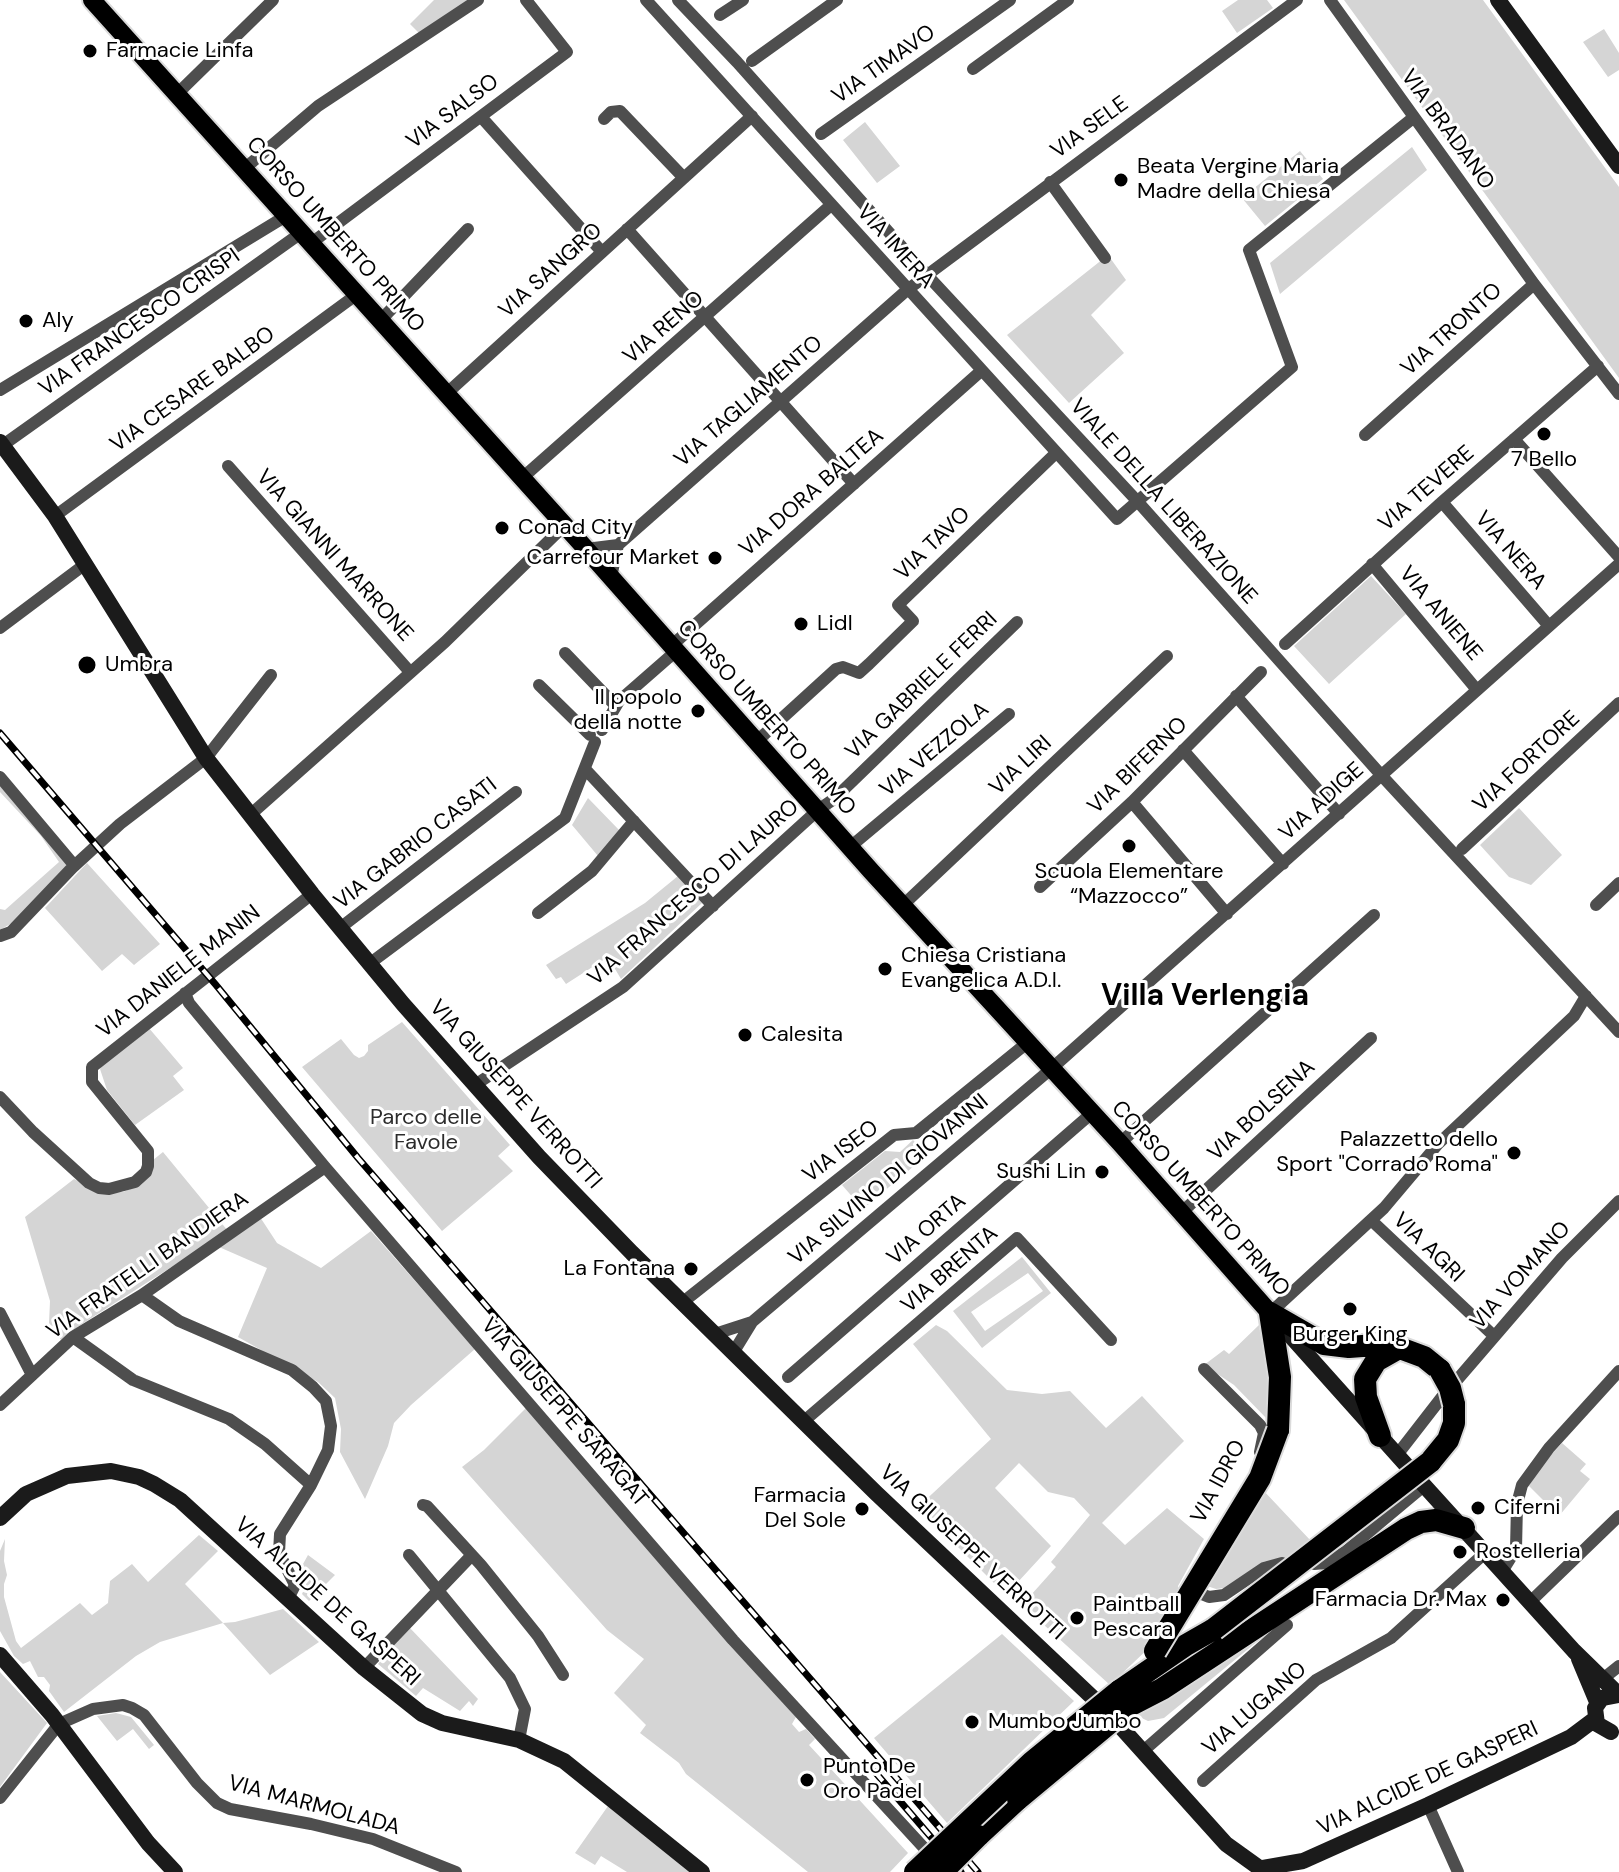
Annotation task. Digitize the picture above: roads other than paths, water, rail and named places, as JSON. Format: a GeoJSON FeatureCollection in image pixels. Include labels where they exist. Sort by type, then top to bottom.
{"type":"FeatureCollection","features":[{"type":"Feature","properties":{"kind":"highway"},"geometry":{"type":"LineString","coordinates":[[942,1872],[1162,1660],[1214,1629],[1425,1477],[1448,1440],[1454,1423],[1448,1401],[1449,1375],[1429,1359],[1384,1343],[1349,1347],[1324,1344],[1270,1313]]}},
{"type":"Feature","properties":{"kind":"highway"},"geometry":{"type":"LineString","coordinates":[[1162,1660],[1260,1478],[1278,1430],[1280,1377],[1270,1313]]}},
{"type":"Feature","properties":{"kind":"highway"},"geometry":{"type":"LineString","coordinates":[[1380,1436],[1366,1397],[1365,1379],[1376,1361],[1399,1348]]}},
{"type":"Feature","properties":{"kind":"highway"},"geometry":{"type":"LineString","coordinates":[[915,1872],[1032,1762],[1125,1698],[1162,1689],[1406,1529],[1436,1520],[1464,1528]]}},
{"type":"Feature","properties":{"kind":"main road","name":"CORSO UMBERTO PRIMO"},"geometry":{"type":"LineString","coordinates":[[92,0],[1270,1313]]}},
{"type":"Feature","properties":{"kind":"street"},"geometry":{"type":"LineString","coordinates":[[176,95],[273,0]]}},
{"type":"Feature","properties":{"kind":"street"},"geometry":{"type":"LineString","coordinates":[[244,169],[318,106],[478,0]]}},
{"type":"Feature","properties":{"kind":"street","name":"VIA SALSO"},"geometry":{"type":"LineString","coordinates":[[306,238],[567,52],[526,0]]}},
{"type":"Feature","properties":{"kind":"street","name":"VIA IMERA"},"geometry":{"type":"LineString","coordinates":[[646,0],[1117,519],[1139,503]]}},
{"type":"Feature","properties":{"kind":"street","name":"VIALE DELLA LIBERAZIONE"},"geometry":{"type":"LineString","coordinates":[[678,0],[1139,503],[1382,776],[1619,1032]]}},
{"type":"Feature","properties":{"kind":"street"},"geometry":{"type":"LineString","coordinates":[[720,15],[743,0]]}},
{"type":"Feature","properties":{"kind":"street"},"geometry":{"type":"LineString","coordinates":[[752,61],[837,0]]}},
{"type":"Feature","properties":{"kind":"street","name":"VIA TIMAVO"},"geometry":{"type":"LineString","coordinates":[[821,134],[1010,0]]}},
{"type":"Feature","properties":{"kind":"street"},"geometry":{"type":"LineString","coordinates":[[973,69],[1068,0]]}},
{"type":"Feature","properties":{"kind":"street","name":"VIA SELE"},"geometry":{"type":"LineString","coordinates":[[907,290],[1297,0]]}},
{"type":"Feature","properties":{"kind":"street","name":"VIA BRADANO"},"geometry":{"type":"LineString","coordinates":[[1330,0],[1534,284]]}},
{"type":"Feature","properties":{"kind":"street"},"geometry":{"type":"LineString","coordinates":[[1498,0],[1619,166]]}},
{"type":"Feature","properties":{"kind":"street"},"geometry":{"type":"LineString","coordinates":[[604,119],[611,112],[620,111],[684,178]]}},
{"type":"Feature","properties":{"kind":"street","name":"VIA SANGRO"},"geometry":{"type":"LineString","coordinates":[[446,394],[752,116]]}},
{"type":"Feature","properties":{"kind":"street"},"geometry":{"type":"LineString","coordinates":[[1139,503],[1292,367],[1249,250],[1413,118]]}},
{"type":"Feature","properties":{"kind":"street"},"geometry":{"type":"LineString","coordinates":[[483,119],[602,252]]}},
{"type":"Feature","properties":{"kind":"street"},"geometry":{"type":"LineString","coordinates":[[1050,182],[1105,258]]}},
{"type":"Feature","properties":{"kind":"street","name":"VIA RENO"},"geometry":{"type":"LineString","coordinates":[[521,479],[831,205]]}},
{"type":"Feature","properties":{"kind":"street"},"geometry":{"type":"LineString","coordinates":[[0,390],[286,216]]}},
{"type":"Feature","properties":{"kind":"street"},"geometry":{"type":"LineString","coordinates":[[379,322],[468,229]]}},
{"type":"Feature","properties":{"kind":"street"},"geometry":{"type":"LineString","coordinates":[[627,229],[854,484]]}},
{"type":"Feature","properties":{"kind":"street","name":"VIA FRANCESCO CRISPI"},"geometry":{"type":"LineString","coordinates":[[1,444],[306,238]]}},
{"type":"Feature","properties":{"kind":"street","name":"VIA TRONTO"},"geometry":{"type":"LineString","coordinates":[[1365,435],[1534,284],[1619,394]]}},
{"type":"Feature","properties":{"kind":"street","name":"VIA TAGLIAMENTO"},"geometry":{"type":"LineString","coordinates":[[618,545],[907,290]]}},
{"type":"Feature","properties":{"kind":"street","name":"VIA CESARE BALBO"},"geometry":{"type":"LineString","coordinates":[[55,516],[356,295]]}},
{"type":"Feature","properties":{"kind":"street","name":"VIA TEVERE"},"geometry":{"type":"LineString","coordinates":[[1285,644],[1598,366]]}},
{"type":"Feature","properties":{"kind":"street","name":"VIA DORA BALTEA"},"geometry":{"type":"LineString","coordinates":[[369,964],[565,818],[586,770],[596,736],[616,706],[673,649],[981,371]]}},
{"type":"Feature","properties":{"kind":"street"},"geometry":{"type":"LineString","coordinates":[[1514,439],[1619,557]]}},
{"type":"Feature","properties":{"kind":"street","name":"VIA GIUSEPPE VERROTTI"},"geometry":{"type":"LineString","coordinates":[[1,444],[55,516],[206,758],[369,964],[563,1183],[997,1610],[1093,1698]]}},
{"type":"Feature","properties":{"kind":"street","name":"VIA TAVO"},"geometry":{"type":"LineString","coordinates":[[757,741],[836,669],[843,667],[859,673],[869,664],[913,621],[898,605],[1056,453]]}},
{"type":"Feature","properties":{"kind":"street","name":"VIA GIANNI MARRONE"},"geometry":{"type":"LineString","coordinates":[[228,466],[410,672]]}},
{"type":"Feature","properties":{"kind":"street","name":"VIA NERA"},"geometry":{"type":"LineString","coordinates":[[1442,502],[1549,626]]}},
{"type":"Feature","properties":{"kind":"street","name":"VIA GIANNI MARRONE"},"geometry":{"type":"LineString","coordinates":[[250,815],[483,606],[564,526]]}},
{"type":"Feature","properties":{"kind":"street"},"geometry":{"type":"LineString","coordinates":[[586,549],[618,545],[611,577]]}},
{"type":"Feature","properties":{"kind":"street","name":"VIA ANIENE"},"geometry":{"type":"LineString","coordinates":[[1372,564],[1477,690]]}},
{"type":"Feature","properties":{"kind":"street","name":"VIA ADIGE"},"geometry":{"type":"LineString","coordinates":[[1051,1069],[1619,564]]}},
{"type":"Feature","properties":{"kind":"street"},"geometry":{"type":"LineString","coordinates":[[0,628],[84,565]]}},
{"type":"Feature","properties":{"kind":"street","name":"VIA GABRIELE FERRI"},"geometry":{"type":"LineString","coordinates":[[818,810],[834,799],[1017,622]]}},
{"type":"Feature","properties":{"kind":"street"},"geometry":{"type":"LineString","coordinates":[[565,653],[616,706]]}},
{"type":"Feature","properties":{"kind":"street","name":"VIA LIRI"},"geometry":{"type":"LineString","coordinates":[[902,906],[1167,656]]}},
{"type":"Feature","properties":{"kind":"street","name":"VIA BIFERNO"},"geometry":{"type":"LineString","coordinates":[[1040,887],[1132,802],[1261,672]]}},
{"type":"Feature","properties":{"kind":"street"},"geometry":{"type":"LineString","coordinates":[[0,936],[11,932],[74,865],[120,824],[206,758],[271,675]]}},
{"type":"Feature","properties":{"kind":"street"},"geometry":{"type":"LineString","coordinates":[[539,685],[596,736]]}},
{"type":"Feature","properties":{"kind":"street"},"geometry":{"type":"LineString","coordinates":[[1236,696],[1339,814]]}},
{"type":"Feature","properties":{"kind":"street","name":"VIA FORTORE"},"geometry":{"type":"LineString","coordinates":[[1462,849],[1619,703]]}},
{"type":"Feature","properties":{"kind":"street","name":"VIA VEZZOLA"},"geometry":{"type":"LineString","coordinates":[[850,847],[1009,714]]}},
{"type":"Feature","properties":{"kind":"street"},"geometry":{"type":"LineString","coordinates":[[1183,750],[1283,864]]}},
{"type":"Feature","properties":{"kind":"street"},"geometry":{"type":"LineString","coordinates":[[586,770],[713,906]]}},
{"type":"Feature","properties":{"kind":"street"},"geometry":{"type":"LineString","coordinates":[[0,777],[74,865]]}},
{"type":"Feature","properties":{"kind":"street","name":"VIA GABRIO CASATI"},"geometry":{"type":"LineString","coordinates":[[340,928],[516,792]]}},
{"type":"Feature","properties":{"kind":"street"},"geometry":{"type":"LineString","coordinates":[[1132,802],[1227,914]]}},
{"type":"Feature","properties":{"kind":"street","name":"VIA FRANCESCO DI LAURO"},"geometry":{"type":"LineString","coordinates":[[475,1085],[623,987],[818,810]]}},
{"type":"Feature","properties":{"kind":"street"},"geometry":{"type":"LineString","coordinates":[[538,913],[592,871],[634,821]]}},
{"type":"Feature","properties":{"kind":"street"},"geometry":{"type":"LineString","coordinates":[[1596,905],[1619,883]]}},
{"type":"Feature","properties":{"kind":"street","name":"VIA DANIELE MANIN"},"geometry":{"type":"LineString","coordinates":[[0,1097],[89,1183],[109,1189],[135,1182],[146,1172],[148,1151],[92,1082],[92,1067],[312,894]]}},
{"type":"Feature","properties":{"kind":"street"},"geometry":{"type":"LineString","coordinates":[[1120,1143],[1374,915]]}},
{"type":"Feature","properties":{"kind":"street","name":"VIA GIUSEPPE SARAGAT"},"geometry":{"type":"LineString","coordinates":[[185,993],[189,1003],[325,1167],[733,1640],[925,1849]]}},
{"type":"Feature","properties":{"kind":"street"},"geometry":{"type":"LineString","coordinates":[[1270,1313],[1405,1186],[1443,1139],[1574,1016],[1586,996]]}},
{"type":"Feature","properties":{"kind":"street","name":"VIA BOLSENA"},"geometry":{"type":"LineString","coordinates":[[1181,1213],[1371,1038]]}},
{"type":"Feature","properties":{"kind":"street","name":"VIA ISEO"},"geometry":{"type":"LineString","coordinates":[[683,1302],[894,1135],[916,1133],[1027,1043]]}},
{"type":"Feature","properties":{"kind":"street","name":"VIA SILVINO DI GIOVANNI"},"geometry":{"type":"LineString","coordinates":[[733,1353],[752,1322],[1051,1069]]}},
{"type":"Feature","properties":{"kind":"street","name":"VIA ORTA"},"geometry":{"type":"LineString","coordinates":[[788,1377],[1092,1113]]}},
{"type":"Feature","properties":{"kind":"street","name":"VIA FRATELLI BANDIERA"},"geometry":{"type":"LineString","coordinates":[[0,1405],[73,1337],[142,1295],[325,1167]]}},
{"type":"Feature","properties":{"kind":"street","name":"VIA VOMANO"},"geometry":{"type":"LineString","coordinates":[[1449,1375],[1494,1336],[1567,1252],[1619,1201]]}},
{"type":"Feature","properties":{"kind":"street","name":"VIA AGRI"},"geometry":{"type":"LineString","coordinates":[[1371,1220],[1494,1336]]}},
{"type":"Feature","properties":{"kind":"street","name":"VIA BRENTA"},"geometry":{"type":"LineString","coordinates":[[804,1421],[1017,1238],[1111,1340]]}},
{"type":"Feature","properties":{"kind":"street"},"geometry":{"type":"LineString","coordinates":[[142,1295],[179,1321],[292,1370],[326,1401],[331,1426],[328,1450],[311,1485],[280,1534],[279,1553],[295,1585],[288,1599]]}},
{"type":"Feature","properties":{"kind":"street"},"geometry":{"type":"LineString","coordinates":[[0,1313],[32,1375]]}},
{"type":"Feature","properties":{"kind":"street","name":"CORSO UMBERTO PRIMO"},"geometry":{"type":"LineString","coordinates":[[1270,1313],[1402,1461]]}},
{"type":"Feature","properties":{"kind":"street","name":"VIA SILVINO DI GIOVANNI"},"geometry":{"type":"LineString","coordinates":[[715,1334],[752,1322]]}},
{"type":"Feature","properties":{"kind":"street"},"geometry":{"type":"LineString","coordinates":[[73,1337],[133,1380],[229,1419],[265,1444],[311,1485]]}},
{"type":"Feature","properties":{"kind":"street","name":"VIA IDRO"},"geometry":{"type":"LineString","coordinates":[[1204,1369],[1255,1418],[1264,1433],[1264,1440],[1253,1467],[1191,1576],[1195,1589],[1209,1597],[1224,1595],[1264,1568],[1282,1563]]}},
{"type":"Feature","properties":{"kind":"street"},"geometry":{"type":"LineString","coordinates":[[1503,1570],[1516,1549],[1517,1504],[1522,1485],[1549,1448],[1619,1371]]}},
{"type":"Feature","properties":{"kind":"street"},"geometry":{"type":"LineString","coordinates":[[1402,1461],[1448,1401]]}},
{"type":"Feature","properties":{"kind":"street","name":"VIA ALCIDE DE GASPERI"},"geometry":{"type":"LineString","coordinates":[[1,1514],[26,1494],[67,1476],[111,1471],[139,1477],[167,1491],[364,1668],[432,1720],[519,1740],[564,1761],[702,1872]]}},
{"type":"Feature","properties":{"kind":"street"},"geometry":{"type":"LineString","coordinates":[[1314,1564],[1326,1563],[1345,1552],[1425,1477],[1464,1528],[1574,1651],[1597,1697],[1601,1728],[1615,1732]]}},
{"type":"Feature","properties":{"kind":"street"},"geometry":{"type":"LineString","coordinates":[[423,1505],[472,1555],[538,1636],[563,1675]]}},
{"type":"Feature","properties":{"kind":"street"},"geometry":{"type":"LineString","coordinates":[[1531,1601],[1619,1516]]}},
{"type":"Feature","properties":{"kind":"street","name":"VIA LUGANO"},"geometry":{"type":"LineString","coordinates":[[1203,1781],[1316,1680],[1391,1638],[1486,1552]]}},
{"type":"Feature","properties":{"kind":"street"},"geometry":{"type":"LineString","coordinates":[[409,1555],[515,1686],[525,1709],[519,1740]]}},
{"type":"Feature","properties":{"kind":"street"},"geometry":{"type":"LineString","coordinates":[[364,1668],[472,1555]]}},
{"type":"Feature","properties":{"kind":"street"},"geometry":{"type":"LineString","coordinates":[[1142,1752],[1287,1625]]}},
{"type":"Feature","properties":{"kind":"street"},"geometry":{"type":"LineString","coordinates":[[0,1655],[59,1724],[148,1843],[175,1872]]}},
{"type":"Feature","properties":{"kind":"street"},"geometry":{"type":"LineString","coordinates":[[1597,1697],[1619,1666]]}},
{"type":"Feature","properties":{"kind":"street"},"geometry":{"type":"LineString","coordinates":[[1597,1697],[1619,1695]]}},
{"type":"Feature","properties":{"kind":"street","name":"VIA ALCIDE DE GASPERI"},"geometry":{"type":"LineString","coordinates":[[1571,1737],[1597,1697]]}},
{"type":"Feature","properties":{"kind":"street","name":"VIA MARMOLADA"},"geometry":{"type":"LineString","coordinates":[[59,1724],[104,1706],[132,1708],[144,1715],[197,1783],[217,1803],[256,1815],[373,1839],[456,1872]]}},
{"type":"Feature","properties":{"kind":"street"},"geometry":{"type":"LineString","coordinates":[[0,1798],[59,1724]]}},
{"type":"Feature","properties":{"kind":"street"},"geometry":{"type":"LineString","coordinates":[[1119,1725],[1226,1844],[1257,1870]]}},
{"type":"Feature","properties":{"kind":"street","name":"VIA ALCIDE DE GASPERI"},"geometry":{"type":"LineString","coordinates":[[1257,1870],[1296,1866],[1571,1737],[1615,1732]]}},
{"type":"Feature","properties":{"kind":"street"},"geometry":{"type":"LineString","coordinates":[[1428,1805],[1458,1872]]}},
{"type":"Feature","properties":{"kind":"railway"},"geometry":{"type":"LineString","coordinates":[[0,733],[216,985],[358,1158],[978,1872]]}},
{"type":"Feature","properties":{"kind":"railway"},"geometry":{"type":"LineString","coordinates":[[875,1772],[961,1872]]}},
{"type":"Feature","properties":{"kind":"place","name":"Farmacie Linfa"},"geometry":{"type":"Point","coordinates":[90,51]}},
{"type":"Feature","properties":{"kind":"place","name":"Beata Vergine Maria Madre della Chiesa"},"geometry":{"type":"Point","coordinates":[1121,180]}},
{"type":"Feature","properties":{"kind":"place","name":"Aly"},"geometry":{"type":"Point","coordinates":[26,321]}},
{"type":"Feature","properties":{"kind":"place","name":"7 Bello"},"geometry":{"type":"Point","coordinates":[1544,434]}},
{"type":"Feature","properties":{"kind":"place","name":"Conad City"},"geometry":{"type":"Point","coordinates":[502,528]}},
{"type":"Feature","properties":{"kind":"place","name":"Carrefour Market"},"geometry":{"type":"Point","coordinates":[715,558]}},
{"type":"Feature","properties":{"kind":"place","name":"Lidl"},"geometry":{"type":"Point","coordinates":[801,624]}},
{"type":"Feature","properties":{"kind":"place","name":"Umbra"},"geometry":{"type":"Point","coordinates":[87,665]}},
{"type":"Feature","properties":{"kind":"place","name":"Il popolo della notte"},"geometry":{"type":"Point","coordinates":[698,711]}},
{"type":"Feature","properties":{"kind":"place","name":"Scuola Elementare “Mazzocco”"},"geometry":{"type":"Point","coordinates":[1129,846]}},
{"type":"Feature","properties":{"kind":"place","name":"Chiesa Cristiana Evangelica A.D.I."},"geometry":{"type":"Point","coordinates":[885,969]}},
{"type":"Feature","properties":{"kind":"place","name":"Calesita"},"geometry":{"type":"Point","coordinates":[745,1035]}},
{"type":"Feature","properties":{"kind":"place","name":"Palazzetto dello Sport \"Corrado Roma\""},"geometry":{"type":"Point","coordinates":[1514,1153]}},
{"type":"Feature","properties":{"kind":"place","name":"Sushi Lin"},"geometry":{"type":"Point","coordinates":[1102,1172]}},
{"type":"Feature","properties":{"kind":"place","name":"La Fontana"},"geometry":{"type":"Point","coordinates":[691,1269]}},
{"type":"Feature","properties":{"kind":"place","name":"Burger King"},"geometry":{"type":"Point","coordinates":[1350,1309]}},
{"type":"Feature","properties":{"kind":"place","name":"Ciferni"},"geometry":{"type":"Point","coordinates":[1478,1508]}},
{"type":"Feature","properties":{"kind":"place","name":"Farmacia Del Sole"},"geometry":{"type":"Point","coordinates":[862,1509]}},
{"type":"Feature","properties":{"kind":"place","name":"Rostelleria"},"geometry":{"type":"Point","coordinates":[1460,1552]}},
{"type":"Feature","properties":{"kind":"place","name":"Farmacia Dr. Max"},"geometry":{"type":"Point","coordinates":[1503,1600]}},
{"type":"Feature","properties":{"kind":"place","name":"Paintball Pescara"},"geometry":{"type":"Point","coordinates":[1077,1618]}},
{"type":"Feature","properties":{"kind":"place","name":"Mumbo Jumbo"},"geometry":{"type":"Point","coordinates":[972,1722]}},
{"type":"Feature","properties":{"kind":"place","name":"Punto De Oro Padel"},"geometry":{"type":"Point","coordinates":[807,1780]}},
{"type":"Feature","properties":{"kind":"district","name":"Villa Verlengia"},"geometry":{"type":"Point","coordinates":[1205,997]}},
{"type":"Feature","properties":{"kind":"park label","name":"Parco delle Favole"},"geometry":{"type":"Point","coordinates":[426,1130]}}]}
